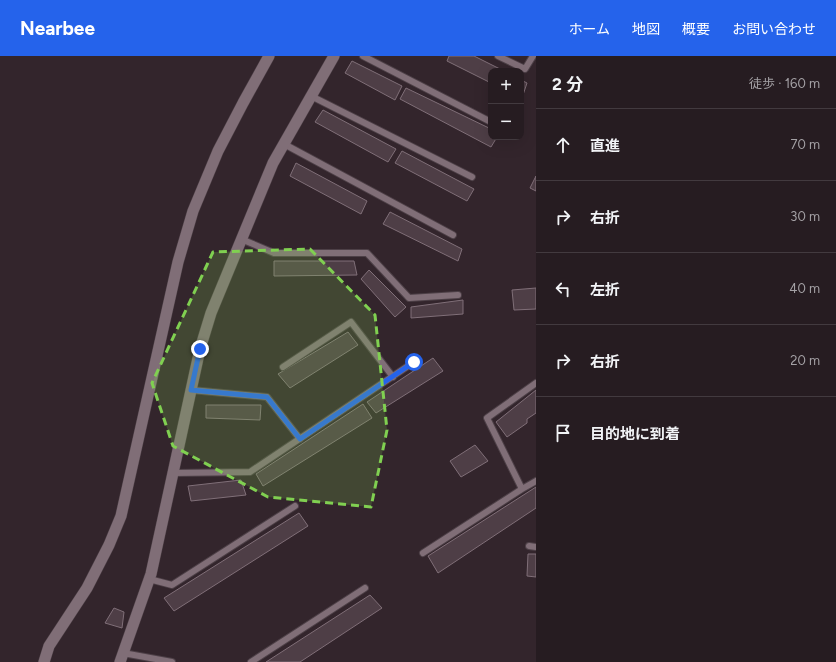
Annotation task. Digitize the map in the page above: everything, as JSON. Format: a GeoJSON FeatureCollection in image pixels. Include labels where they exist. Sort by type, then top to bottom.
{"type":"FeatureCollection","features":[{"type":"Feature","properties":{"kind":"street"},"geometry":{"type":"LineString","coordinates":[[44,662],[49,646],[87,588],[109,545],[120,516],[178,262],[193,211],[218,151],[246,96],[269,56]]}},
{"type":"Feature","properties":{"kind":"street"},"geometry":{"type":"LineString","coordinates":[[122,658],[149,580],[204,333],[272,163],[334,56]]}},
{"type":"Feature","properties":{"kind":"lane"},"geometry":{"type":"LineString","coordinates":[[363,56],[488,120]]}},
{"type":"Feature","properties":{"kind":"lane"},"geometry":{"type":"LineString","coordinates":[[498,56],[525,70],[533,56]]}},
{"type":"Feature","properties":{"kind":"lane"},"geometry":{"type":"LineString","coordinates":[[311,96],[472,177]]}},
{"type":"Feature","properties":{"kind":"lane"},"geometry":{"type":"LineString","coordinates":[[284,144],[453,234]]}},
{"type":"Feature","properties":{"kind":"lane"},"geometry":{"type":"LineString","coordinates":[[241,239],[274,253],[367,253],[409,298],[458,294]]}},
{"type":"Feature","properties":{"kind":"lane"},"geometry":{"type":"LineString","coordinates":[[283,367],[351,322],[393,377]]}},
{"type":"Feature","properties":{"kind":"lane"},"geometry":{"type":"LineString","coordinates":[[173,473],[250,472],[414,362]]}},
{"type":"Feature","properties":{"kind":"lane"},"geometry":{"type":"LineString","coordinates":[[522,489],[487,418],[536,383]]}},
{"type":"Feature","properties":{"kind":"lane"},"geometry":{"type":"LineString","coordinates":[[191,390],[267,397],[300,439]]}},
{"type":"Feature","properties":{"kind":"lane"},"geometry":{"type":"LineString","coordinates":[[423,553],[536,481]]}},
{"type":"Feature","properties":{"kind":"lane"},"geometry":{"type":"LineString","coordinates":[[149,580],[172,585],[295,506]]}},
{"type":"Feature","properties":{"kind":"lane"},"geometry":{"type":"LineString","coordinates":[[251,662],[365,588]]}},
{"type":"Feature","properties":{"kind":"lane"},"geometry":{"type":"LineString","coordinates":[[122,658],[172,662]]}},
{"type":"Feature","properties":{"kind":"highlighted area"},"geometry":{"type":"Polygon","coordinates":[[[310,249],[375,315],[387,430],[371,507],[268,497],[173,446],[152,383],[213,252],[310,249]]]}},
{"type":"Feature","properties":{"kind":"building"},"geometry":{"type":"Polygon","coordinates":[[[449,56],[474,56],[498,68],[488,68],[488,82],[447,61],[449,56]]]}},
{"type":"Feature","properties":{"kind":"building"},"geometry":{"type":"Polygon","coordinates":[[[352,61],[402,86],[395,100],[345,73],[352,61]]]}},
{"type":"Feature","properties":{"kind":"building"},"geometry":{"type":"Polygon","coordinates":[[[524,82],[527,83],[524,92],[524,82]]]}},
{"type":"Feature","properties":{"kind":"building"},"geometry":{"type":"Polygon","coordinates":[[[406,88],[488,128],[488,140],[495,140],[491,147],[400,99],[406,88]]]}},
{"type":"Feature","properties":{"kind":"building"},"geometry":{"type":"Polygon","coordinates":[[[323,110],[396,149],[388,162],[315,122],[323,110]]]}},
{"type":"Feature","properties":{"kind":"building"},"geometry":{"type":"Polygon","coordinates":[[[402,151],[474,189],[467,201],[395,163],[402,151]]]}},
{"type":"Feature","properties":{"kind":"building"},"geometry":{"type":"Polygon","coordinates":[[[296,163],[367,201],[361,214],[290,176],[296,163]]]}},
{"type":"Feature","properties":{"kind":"building"},"geometry":{"type":"Polygon","coordinates":[[[536,176],[536,191],[530,188],[536,176]]]}},
{"type":"Feature","properties":{"kind":"building"},"geometry":{"type":"Polygon","coordinates":[[[390,212],[462,249],[458,261],[383,224],[390,212]]]}},
{"type":"Feature","properties":{"kind":"building"},"geometry":{"type":"Polygon","coordinates":[[[274,261],[354,261],[357,275],[274,276],[274,261]]]}},
{"type":"Feature","properties":{"kind":"building"},"geometry":{"type":"Polygon","coordinates":[[[369,270],[406,307],[395,317],[361,279],[369,270]]]}},
{"type":"Feature","properties":{"kind":"building"},"geometry":{"type":"Polygon","coordinates":[[[536,288],[536,309],[514,310],[512,290],[536,288]]]}},
{"type":"Feature","properties":{"kind":"building"},"geometry":{"type":"Polygon","coordinates":[[[463,300],[463,314],[411,318],[411,307],[463,300]]]}},
{"type":"Feature","properties":{"kind":"building"},"geometry":{"type":"Polygon","coordinates":[[[348,332],[358,345],[290,388],[278,374],[348,332]]]}},
{"type":"Feature","properties":{"kind":"building"},"geometry":{"type":"Polygon","coordinates":[[[433,358],[443,371],[376,413],[367,402],[433,358]]]}},
{"type":"Feature","properties":{"kind":"building"},"geometry":{"type":"Polygon","coordinates":[[[536,390],[536,413],[527,419],[527,423],[507,437],[496,422],[536,390]]]}},
{"type":"Feature","properties":{"kind":"building"},"geometry":{"type":"Polygon","coordinates":[[[363,404],[372,418],[263,486],[256,474],[363,404]]]}},
{"type":"Feature","properties":{"kind":"building"},"geometry":{"type":"Polygon","coordinates":[[[206,405],[261,405],[260,420],[206,418],[206,405]]]}},
{"type":"Feature","properties":{"kind":"building"},"geometry":{"type":"Polygon","coordinates":[[[475,445],[488,461],[461,477],[450,461],[475,445]]]}},
{"type":"Feature","properties":{"kind":"building"},"geometry":{"type":"Polygon","coordinates":[[[241,480],[246,495],[191,501],[188,486],[241,480]]]}},
{"type":"Feature","properties":{"kind":"building"},"geometry":{"type":"Polygon","coordinates":[[[536,487],[536,508],[438,573],[428,556],[536,487]]]}},
{"type":"Feature","properties":{"kind":"building"},"geometry":{"type":"Polygon","coordinates":[[[299,513],[308,526],[174,611],[164,598],[299,513]]]}},
{"type":"Feature","properties":{"kind":"building"},"geometry":{"type":"Polygon","coordinates":[[[528,554],[536,554],[536,577],[527,576],[528,554]]]}},
{"type":"Feature","properties":{"kind":"building"},"geometry":{"type":"Polygon","coordinates":[[[370,595],[382,608],[300,662],[266,662],[370,595]]]}},
{"type":"Feature","properties":{"kind":"building"},"geometry":{"type":"Polygon","coordinates":[[[114,608],[124,612],[122,628],[105,623],[114,608]]]}},
{"type":"Feature","properties":{"kind":"route"},"geometry":{"type":"LineString","coordinates":[[200,349],[191,390],[267,397],[300,439],[414,362]]}}]}
